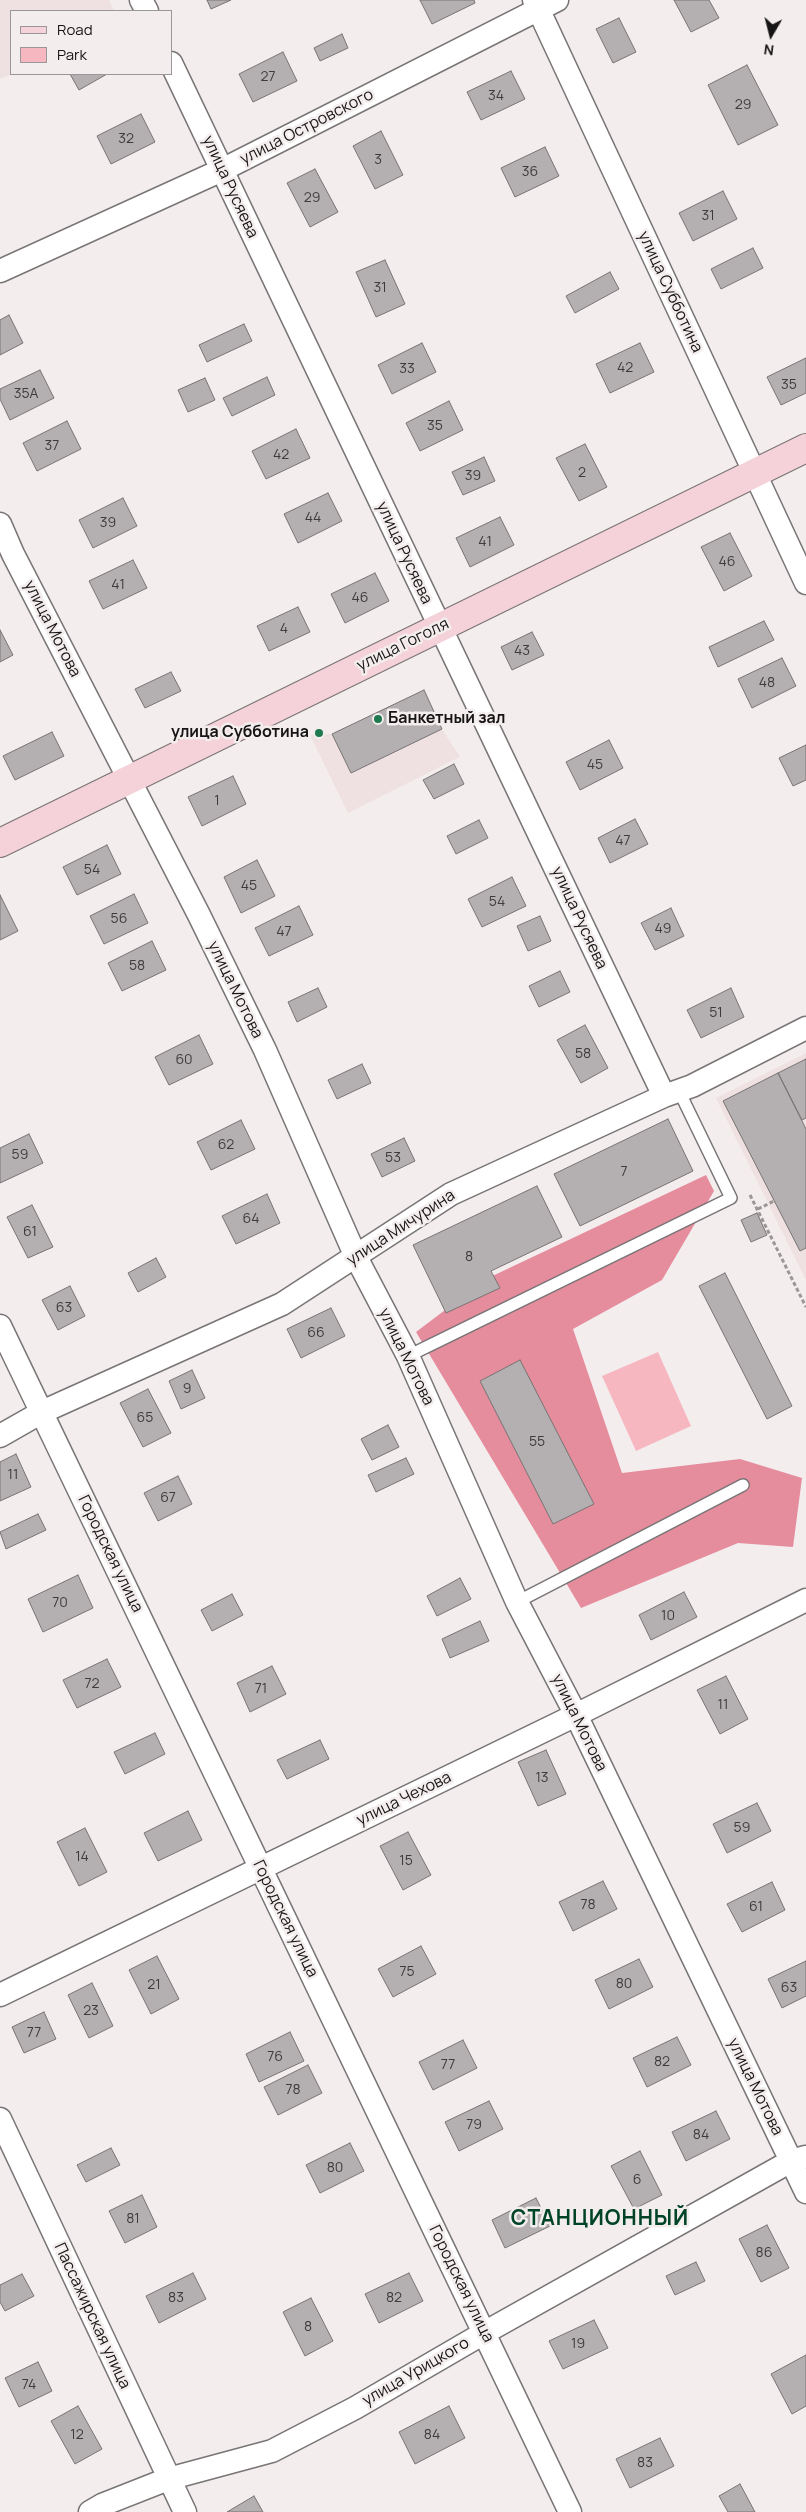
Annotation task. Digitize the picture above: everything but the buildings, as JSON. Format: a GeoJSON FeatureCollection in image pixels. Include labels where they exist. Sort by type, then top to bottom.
{"type":"FeatureCollection","features":[{"type":"Feature","properties":{"kind":"street","name":"улица Островского"},"geometry":{"type":"LineString","coordinates":[[0,271],[222,170],[543,3]]}},
{"type":"Feature","properties":{"kind":"street","name":"улица Субботина"},"geometry":{"type":"LineString","coordinates":[[543,3],[754,474],[806,584]]}},
{"type":"Feature","properties":{"kind":"street","name":"улица Русяева"},"geometry":{"type":"LineString","coordinates":[[172,65],[439,627],[672,1094]]}},
{"type":"Feature","properties":{"kind":"street","name":"улица Гоголя"},"geometry":{"type":"LineString","coordinates":[[0,843],[806,448]]}},
{"type":"Feature","properties":{"kind":"street","name":"улица Мотова"},"geometry":{"type":"LineString","coordinates":[[0,524],[13,554],[130,780],[265,1050],[356,1257],[408,1356],[517,1602],[576,1715],[798,2159],[806,2192]]}},
{"type":"Feature","properties":{"kind":"street","name":"улица Мичурина"},"geometry":{"type":"LineString","coordinates":[[0,1436],[42,1412],[282,1304],[450,1194],[692,1086],[806,1028]]}},
{"type":"Feature","properties":{"kind":"street","name":"Городская улица"},"geometry":{"type":"LineString","coordinates":[[0,1326],[570,2512]]}},
{"type":"Feature","properties":{"kind":"street","name":"улица Чехова"},"geometry":{"type":"LineString","coordinates":[[0,1995],[576,1715],[806,1600]]}},
{"type":"Feature","properties":{"kind":"street","name":"Пассажирская улица"},"geometry":{"type":"LineString","coordinates":[[0,2119],[185,2512]]}},
{"type":"Feature","properties":{"kind":"street","name":"улица Урицкого"},"geometry":{"type":"LineString","coordinates":[[90,2512],[102,2505],[168,2479],[272,2451],[355,2408],[484,2333],[798,2159]]}},
{"type":"Feature","properties":{"kind":"lane"},"geometry":{"type":"LineString","coordinates":[[408,1356],[731,1198],[672,1094]]}},
{"type":"Feature","properties":{"kind":"lane"},"geometry":{"type":"LineString","coordinates":[[517,1602],[743,1485]]}},
{"type":"Feature","properties":{"kind":"path"},"geometry":{"type":"LineString","coordinates":[[758,1209],[774,1201]]}},
{"type":"Feature","properties":{"kind":"shaded area"},"geometry":{"type":"Polygon","coordinates":[[[0,0],[109,0],[114,10],[10,10],[10,75],[0,79],[0,0]]]}},
{"type":"Feature","properties":{"kind":"shaded area"},"geometry":{"type":"Polygon","coordinates":[[[424,690],[442,729],[460,757],[348,813],[310,735],[332,734],[424,690]]]}},
{"type":"Feature","properties":{"kind":"shaded area"},"geometry":{"type":"Polygon","coordinates":[[[806,1053],[806,1280],[716,1098],[806,1053]]]}},
{"type":"Feature","properties":{"kind":"shaded area"},"geometry":{"type":"Polygon","coordinates":[[[706,1175],[714,1191],[662,1280],[573,1329],[622,1473],[740,1459],[802,1478],[793,1547],[738,1543],[581,1608],[416,1332],[486,1279],[706,1175]]]}},
{"type":"Feature","properties":{"kind":"green space"},"geometry":{"type":"Polygon","coordinates":[[[658,1352],[691,1426],[636,1451],[602,1376],[658,1352]]]}},
{"type":"Feature","properties":{"kind":"place","name":"Банкетный зал"},"geometry":{"type":"Point","coordinates":[378,719]}},
{"type":"Feature","properties":{"kind":"place","name":"улица Субботина"},"geometry":{"type":"Point","coordinates":[319,733]}},
{"type":"Feature","properties":{"kind":"district","name":"СТАНЦИОННЫЙ"},"geometry":{"type":"Point","coordinates":[600,2219]}}]}
